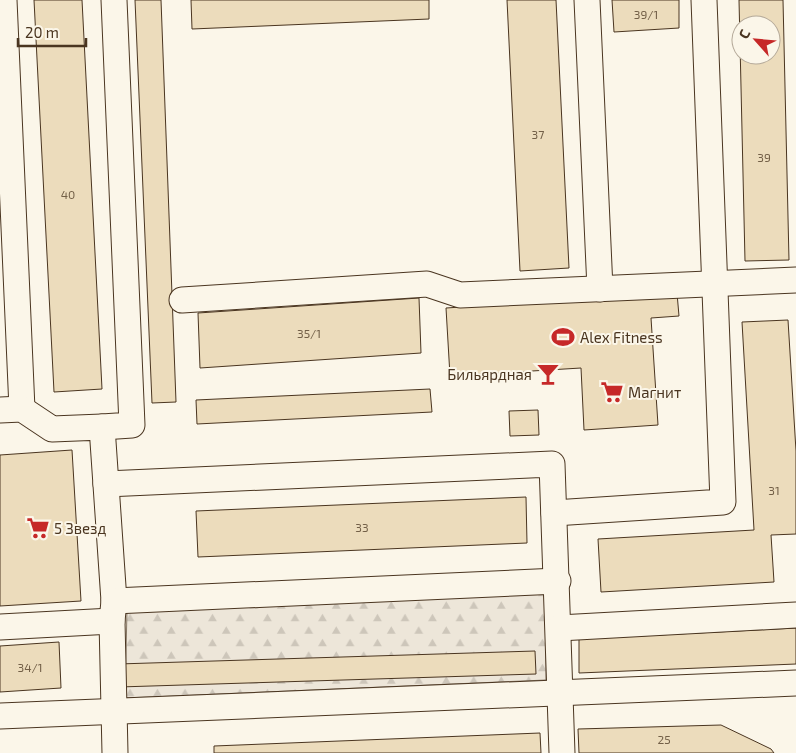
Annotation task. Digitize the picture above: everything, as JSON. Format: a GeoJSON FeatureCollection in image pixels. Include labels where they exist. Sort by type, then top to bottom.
{"type":"FeatureCollection","features":[{"type":"Feature","properties":{"kind":"lane"},"geometry":{"type":"LineString","coordinates":[[4,0],[11,410],[52,429],[132,424],[114,0]]}},
{"type":"Feature","properties":{"kind":"lane"},"geometry":{"type":"LineString","coordinates":[[587,0],[600,288]]}},
{"type":"Feature","properties":{"kind":"lane"},"geometry":{"type":"LineString","coordinates":[[554,513],[723,502],[704,0]]}},
{"type":"Feature","properties":{"kind":"lane"},"geometry":{"type":"LineString","coordinates":[[182,300],[427,284],[460,296],[796,280]]}},
{"type":"Feature","properties":{"kind":"lane"},"geometry":{"type":"LineString","coordinates":[[102,427],[113,611],[115,753]]}},
{"type":"Feature","properties":{"kind":"lane"},"geometry":{"type":"LineString","coordinates":[[106,484],[552,464],[558,581],[562,753]]}},
{"type":"Feature","properties":{"kind":"lane"},"geometry":{"type":"LineString","coordinates":[[0,627],[113,611],[558,581]]}},
{"type":"Feature","properties":{"kind":"lane"},"geometry":{"type":"LineString","coordinates":[[559,628],[796,615]]}},
{"type":"Feature","properties":{"kind":"lane"},"geometry":{"type":"LineString","coordinates":[[0,716],[561,691],[796,683]]}},
{"type":"Feature","properties":{"kind":"green space"},"geometry":{"type":"Polygon","coordinates":[[[546,593],[546,680],[125,698],[127,609],[546,593]]]}},
{"type":"Feature","properties":{"kind":"building"},"geometry":{"type":"Polygon","coordinates":[[[34,0],[82,0],[102,389],[54,392],[34,0]]]}},
{"type":"Feature","properties":{"kind":"building"},"geometry":{"type":"Polygon","coordinates":[[[135,0],[161,0],[176,402],[152,403],[135,0]]]}},
{"type":"Feature","properties":{"kind":"building"},"geometry":{"type":"Polygon","coordinates":[[[191,0],[429,0],[429,19],[192,29],[191,0]]]}},
{"type":"Feature","properties":{"kind":"building"},"geometry":{"type":"Polygon","coordinates":[[[507,0],[556,0],[569,268],[520,271],[507,0]]]}},
{"type":"Feature","properties":{"kind":"building"},"geometry":{"type":"Polygon","coordinates":[[[612,0],[679,0],[679,28],[614,32],[612,0]]]}},
{"type":"Feature","properties":{"kind":"building"},"geometry":{"type":"Polygon","coordinates":[[[739,0],[783,0],[789,260],[745,261],[740,65],[781,65],[781,15],[739,15],[739,0]]]}},
{"type":"Feature","properties":{"kind":"building"},"geometry":{"type":"Polygon","coordinates":[[[677,293],[679,316],[651,318],[658,425],[584,430],[581,368],[450,376],[446,308],[677,293]]]}},
{"type":"Feature","properties":{"kind":"building"},"geometry":{"type":"Polygon","coordinates":[[[419,298],[421,353],[200,368],[198,313],[419,298]]]}},
{"type":"Feature","properties":{"kind":"building"},"geometry":{"type":"Polygon","coordinates":[[[788,320],[796,451],[796,534],[771,535],[774,582],[601,592],[598,539],[754,530],[742,322],[788,320]]]}},
{"type":"Feature","properties":{"kind":"building"},"geometry":{"type":"Polygon","coordinates":[[[430,389],[432,412],[197,424],[196,400],[430,389]]]}},
{"type":"Feature","properties":{"kind":"building"},"geometry":{"type":"Polygon","coordinates":[[[538,410],[539,435],[510,436],[509,411],[538,410]]]}},
{"type":"Feature","properties":{"kind":"building","name":"5 Звезд"},"geometry":{"type":"Polygon","coordinates":[[[72,450],[81,601],[0,606],[0,455],[72,450]]]}},
{"type":"Feature","properties":{"kind":"building"},"geometry":{"type":"Polygon","coordinates":[[[526,497],[527,543],[198,557],[196,511],[526,497]]]}},
{"type":"Feature","properties":{"kind":"building"},"geometry":{"type":"Polygon","coordinates":[[[796,628],[796,664],[579,673],[579,639],[796,628]]]}},
{"type":"Feature","properties":{"kind":"building"},"geometry":{"type":"Polygon","coordinates":[[[59,642],[61,688],[0,692],[0,646],[59,642]]]}},
{"type":"Feature","properties":{"kind":"building"},"geometry":{"type":"Polygon","coordinates":[[[535,651],[536,674],[119,687],[118,664],[535,651]]]}},
{"type":"Feature","properties":{"kind":"building"},"geometry":{"type":"Polygon","coordinates":[[[721,725],[771,749],[774,753],[579,753],[578,729],[721,725]]]}},
{"type":"Feature","properties":{"kind":"building"},"geometry":{"type":"Polygon","coordinates":[[[540,733],[541,753],[214,753],[214,746],[540,733]]]}},
{"type":"Feature","properties":{"kind":"place","name":"Alex Fitness"},"geometry":{"type":"Point","coordinates":[563,337]}},
{"type":"Feature","properties":{"kind":"place","name":"Бильярдная"},"geometry":{"type":"Point","coordinates":[548,374]}},
{"type":"Feature","properties":{"kind":"place","name":"Магнит"},"geometry":{"type":"Point","coordinates":[612,392]}},
{"type":"Feature","properties":{"kind":"place","name":"5 Звезд"},"geometry":{"type":"Point","coordinates":[38,528]}}]}
